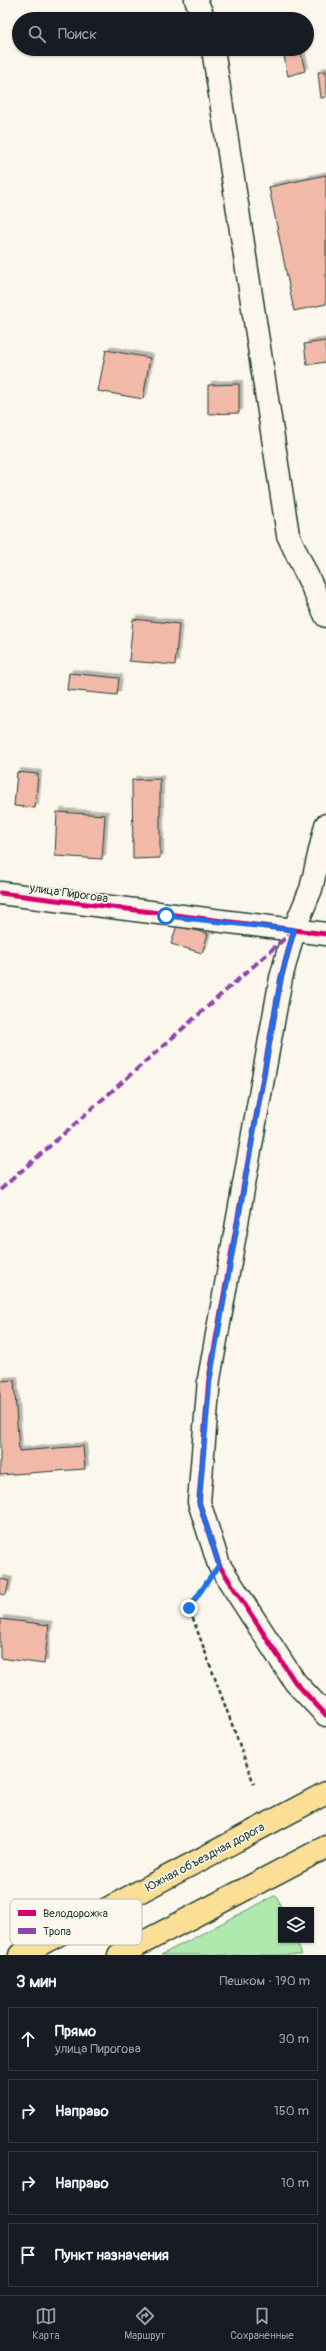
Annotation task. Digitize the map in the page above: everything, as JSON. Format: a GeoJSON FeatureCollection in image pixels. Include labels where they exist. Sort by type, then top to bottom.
{"type":"FeatureCollection","features":[{"type":"Feature","properties":{"kind":"main road","name":"Южная объездная дорога"},"geometry":{"type":"LineString","coordinates":[[126,1899],[326,1793]]}},
{"type":"Feature","properties":{"kind":"main road"},"geometry":{"type":"LineString","coordinates":[[142,1943],[326,1847]]}},
{"type":"Feature","properties":{"kind":"main road","name":"Южная объездная дорога"},"geometry":{"type":"LineString","coordinates":[[20,1955],[39,1945]]}},
{"type":"Feature","properties":{"kind":"main road"},"geometry":{"type":"LineString","coordinates":[[119,1955],[139,1945]]}},
{"type":"Feature","properties":{"kind":"street"},"geometry":{"type":"LineString","coordinates":[[196,0],[201,12]]}},
{"type":"Feature","properties":{"kind":"street"},"geometry":{"type":"LineString","coordinates":[[214,56],[288,535],[326,616]]}},
{"type":"Feature","properties":{"kind":"street"},"geometry":{"type":"LineString","coordinates":[[326,825],[311,889],[294,930],[280,986],[210,1379],[199,1502],[219,1565],[294,1682],[326,1715]]}},
{"type":"Feature","properties":{"kind":"street","name":"улица Пирогова"},"geometry":{"type":"LineString","coordinates":[[0,893],[326,934]]}},
{"type":"Feature","properties":{"kind":"path"},"geometry":{"type":"LineString","coordinates":[[219,1565],[189,1608],[254,1784]]}},
{"type":"Feature","properties":{"kind":"green space"},"geometry":{"type":"Polygon","coordinates":[[[276,1895],[281,1907],[278,1907],[278,1943],[297,1943],[302,1955],[161,1955],[276,1895]]]}},
{"type":"Feature","properties":{"kind":"building"},"geometry":{"type":"Polygon","coordinates":[[[284,56],[302,56],[305,71],[288,76],[284,56]]]}},
{"type":"Feature","properties":{"kind":"building"},"geometry":{"type":"Polygon","coordinates":[[[326,71],[326,97],[321,98],[318,72],[326,71]]]}},
{"type":"Feature","properties":{"kind":"building"},"geometry":{"type":"Polygon","coordinates":[[[326,175],[326,304],[294,311],[269,187],[326,175]]]}},
{"type":"Feature","properties":{"kind":"building"},"geometry":{"type":"Polygon","coordinates":[[[326,341],[326,362],[307,365],[304,344],[326,341]]]}},
{"type":"Feature","properties":{"kind":"building"},"geometry":{"type":"Polygon","coordinates":[[[106,350],[150,358],[143,399],[98,391],[106,350]]]}},
{"type":"Feature","properties":{"kind":"building"},"geometry":{"type":"Polygon","coordinates":[[[239,384],[239,413],[208,414],[208,385],[239,384]]]}},
{"type":"Feature","properties":{"kind":"building"},"geometry":{"type":"Polygon","coordinates":[[[133,619],[179,624],[175,665],[129,661],[133,619]]]}},
{"type":"Feature","properties":{"kind":"building"},"geometry":{"type":"Polygon","coordinates":[[[69,673],[119,678],[117,695],[67,690],[69,673]]]}},
{"type":"Feature","properties":{"kind":"building"},"geometry":{"type":"Polygon","coordinates":[[[17,772],[38,774],[35,808],[14,806],[17,772]]]}},
{"type":"Feature","properties":{"kind":"building"},"geometry":{"type":"Polygon","coordinates":[[[160,779],[160,858],[133,859],[132,780],[160,779]]]}},
{"type":"Feature","properties":{"kind":"building"},"geometry":{"type":"Polygon","coordinates":[[[57,812],[105,815],[102,859],[55,856],[57,812]]]}},
{"type":"Feature","properties":{"kind":"building"},"geometry":{"type":"Polygon","coordinates":[[[177,925],[208,934],[202,953],[171,944],[177,925]]]}},
{"type":"Feature","properties":{"kind":"building"},"geometry":{"type":"Polygon","coordinates":[[[14,1380],[19,1451],[83,1446],[85,1469],[0,1475],[0,1381],[14,1380]]]}},
{"type":"Feature","properties":{"kind":"building"},"geometry":{"type":"Polygon","coordinates":[[[0,1579],[9,1581],[6,1595],[0,1594],[0,1579]]]}},
{"type":"Feature","properties":{"kind":"building"},"geometry":{"type":"Polygon","coordinates":[[[0,1619],[49,1625],[44,1664],[0,1658],[0,1619]]]}},
{"type":"Feature","properties":{"kind":"marked path"},"geometry":{"type":"LineString","coordinates":[[0,1190],[292,932]]}},
{"type":"Feature","properties":{"kind":"cycle path"},"geometry":{"type":"LineString","coordinates":[[0,893],[326,934]]}},
{"type":"Feature","properties":{"kind":"cycle path"},"geometry":{"type":"LineString","coordinates":[[294,930],[281,978],[209,1379],[199,1502],[219,1565],[295,1682],[326,1715]]}},
{"type":"Feature","properties":{"kind":"route"},"geometry":{"type":"LineString","coordinates":[[166,916],[294,930],[281,978],[210,1379],[199,1502],[219,1565],[189,1608]]}}]}
